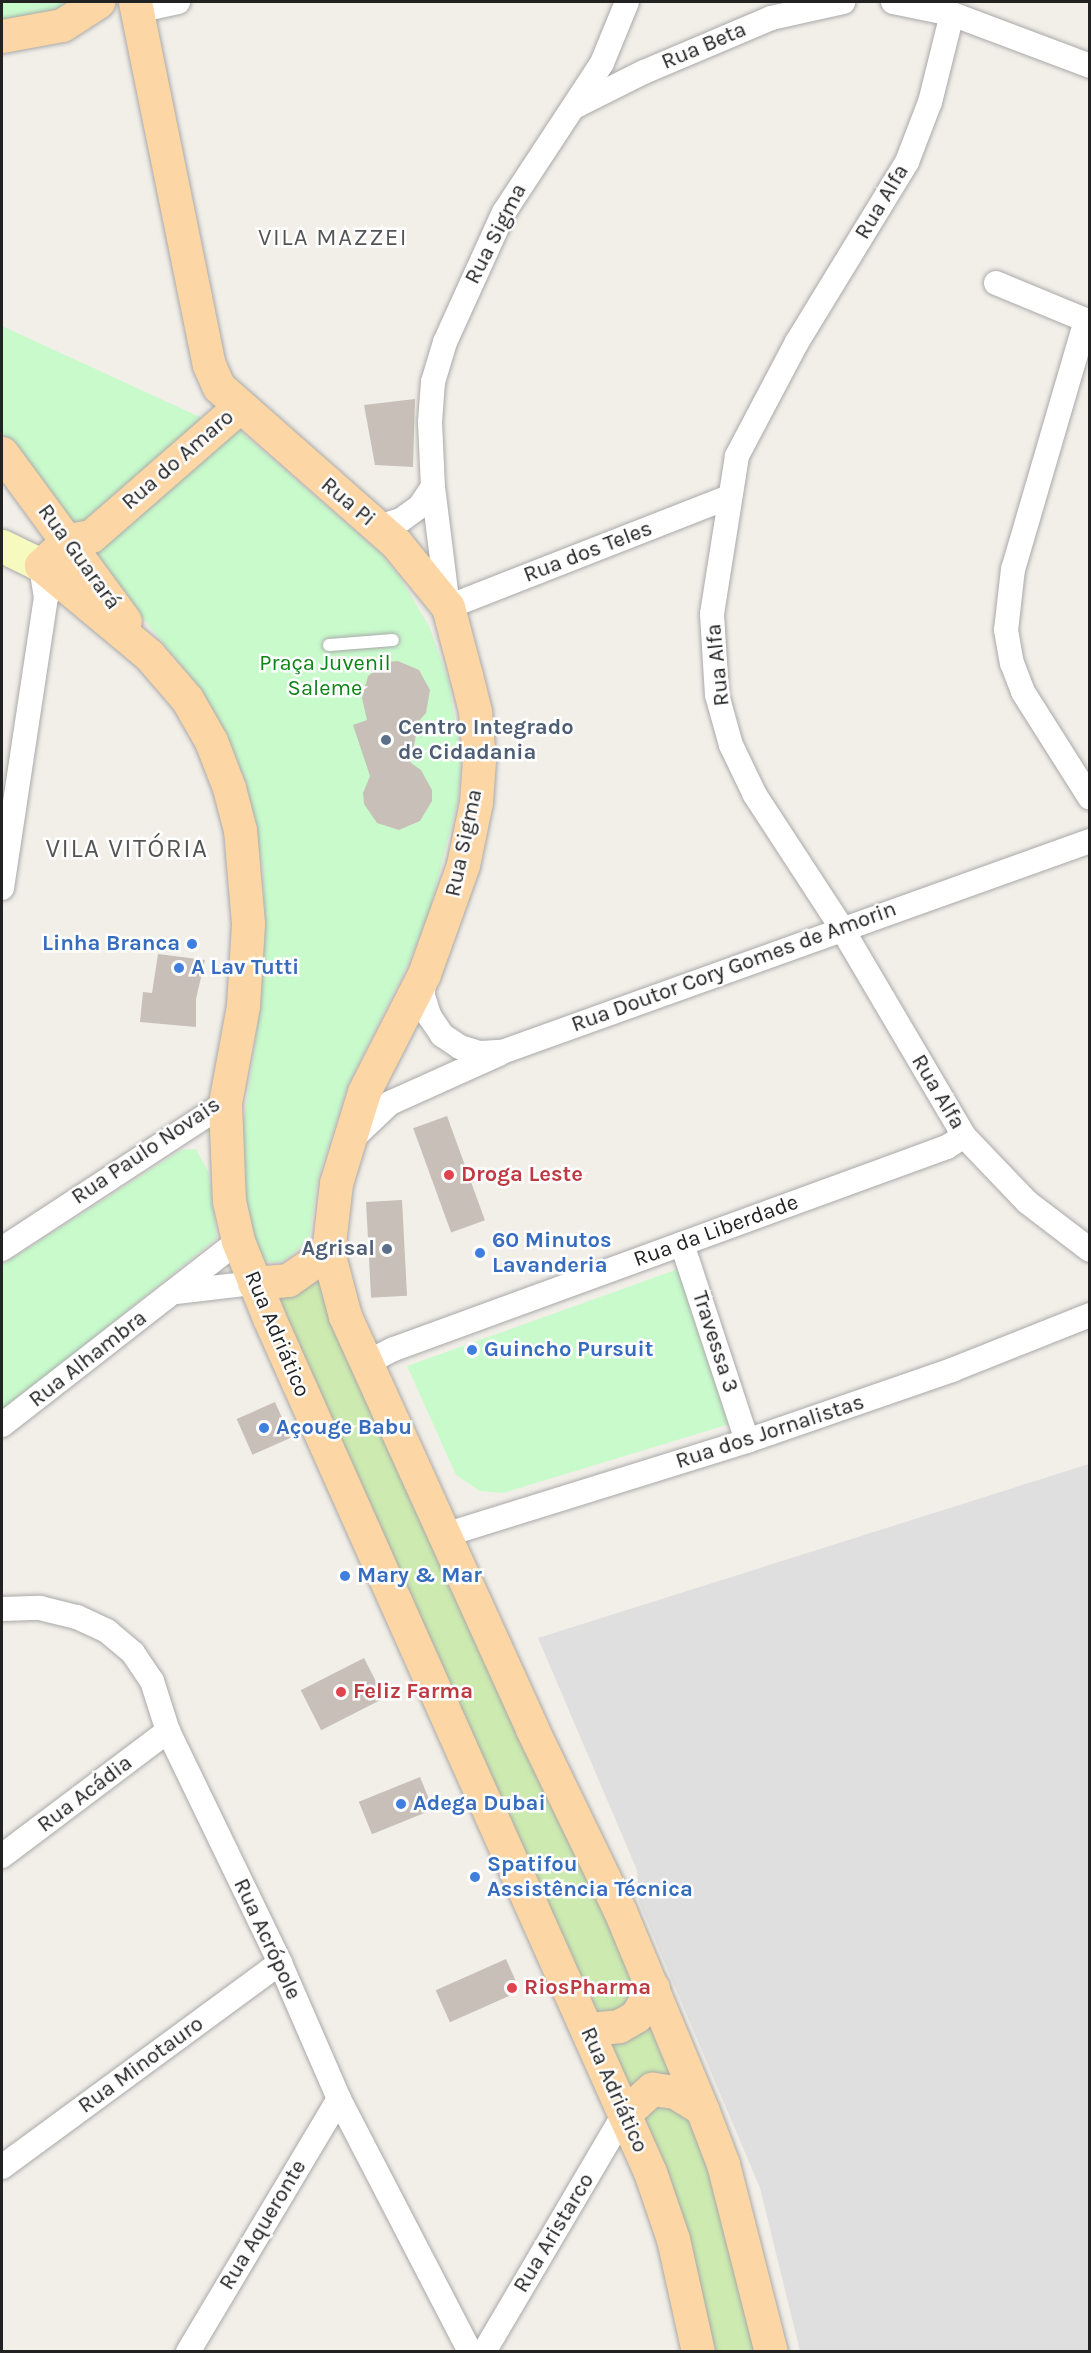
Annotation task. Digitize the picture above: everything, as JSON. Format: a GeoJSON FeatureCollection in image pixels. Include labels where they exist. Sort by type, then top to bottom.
{"type":"FeatureCollection","features":[{"type":"Feature","properties":{"kind":"main road"},"geometry":{"type":"LineString","coordinates":[[2,36],[62,25],[98,2]]}},
{"type":"Feature","properties":{"kind":"main road","name":"Rua do Amaro"},"geometry":{"type":"LineString","coordinates":[[41,565],[68,540],[90,536],[239,407],[219,387],[209,364],[136,6]]}},
{"type":"Feature","properties":{"kind":"main road","name":"Rua Pi"},"geometry":{"type":"LineString","coordinates":[[239,407],[396,543],[448,607]]}},
{"type":"Feature","properties":{"kind":"main road","name":"Rua Guarará"},"geometry":{"type":"LineString","coordinates":[[2,453],[68,540],[154,661]]}},
{"type":"Feature","properties":{"kind":"main road","name":"Rua Paulo Novais"},"geometry":{"type":"LineString","coordinates":[[41,565],[154,661],[187,699],[211,741],[240,830],[246,870],[247,963],[225,1103]]}},
{"type":"Feature","properties":{"kind":"main road","name":"Rua Sigma"},"geometry":{"type":"LineString","coordinates":[[346,1145],[364,1092],[424,974],[463,865],[476,802],[479,760],[475,712],[448,607]]}},
{"type":"Feature","properties":{"kind":"main road","name":"Rua Adriático"},"geometry":{"type":"LineString","coordinates":[[225,1103],[229,1201],[238,1241],[254,1283],[624,2114],[673,2239],[699,2352]]}},
{"type":"Feature","properties":{"kind":"main road"},"geometry":{"type":"LineString","coordinates":[[346,1145],[335,1193],[328,1252],[335,1287],[366,1363],[653,1988],[723,2164],[771,2352]]}},
{"type":"Feature","properties":{"kind":"main road"},"geometry":{"type":"LineString","coordinates":[[254,1283],[288,1280],[328,1252]]}},
{"type":"Feature","properties":{"kind":"main road"},"geometry":{"type":"LineString","coordinates":[[587,2030],[619,2026],[636,2016],[653,1988]]}},
{"type":"Feature","properties":{"kind":"main road"},"geometry":{"type":"LineString","coordinates":[[624,2114],[652,2089],[675,2092],[702,2109]]}},
{"type":"Feature","properties":{"kind":"street"},"geometry":{"type":"LineString","coordinates":[[136,6],[178,2]]}},
{"type":"Feature","properties":{"kind":"street","name":"Rua Sigma"},"geometry":{"type":"LineString","coordinates":[[448,607],[433,488],[432,392],[445,342],[504,212],[602,63],[627,2]]}},
{"type":"Feature","properties":{"kind":"street","name":"Rua Beta"},"geometry":{"type":"LineString","coordinates":[[572,108],[644,72],[771,18],[843,2]]}},
{"type":"Feature","properties":{"kind":"street"},"geometry":{"type":"LineString","coordinates":[[893,2],[952,14],[1089,66]]}},
{"type":"Feature","properties":{"kind":"street","name":"Rua Alfa"},"geometry":{"type":"LineString","coordinates":[[952,14],[920,135],[764,401],[737,456],[712,614],[717,695],[731,745],[755,795],[841,927],[964,1136],[1027,1202],[1089,1250]]}},
{"type":"Feature","properties":{"kind":"street"},"geometry":{"type":"LineString","coordinates":[[996,283],[1088,320],[1013,569],[1006,630],[1012,663],[1023,692],[1089,798]]}},
{"type":"Feature","properties":{"kind":"street"},"geometry":{"type":"LineString","coordinates":[[378,527],[401,520],[420,506],[433,488]]}},
{"type":"Feature","properties":{"kind":"street","name":"Rua dos Teles"},"geometry":{"type":"LineString","coordinates":[[448,607],[729,497]]}},
{"type":"Feature","properties":{"kind":"street","name":"Rua Paulo Novais"},"geometry":{"type":"LineString","coordinates":[[2,546],[41,565]]}},
{"type":"Feature","properties":{"kind":"street"},"geometry":{"type":"LineString","coordinates":[[2,888],[46,598],[41,565]]}},
{"type":"Feature","properties":{"kind":"street","name":"Rua Doutor Cory Gomes de Amorin"},"geometry":{"type":"LineString","coordinates":[[424,974],[423,996],[429,1017],[442,1035],[460,1047],[480,1053],[502,1052],[841,927],[1089,841]]}},
{"type":"Feature","properties":{"kind":"street"},"geometry":{"type":"LineString","coordinates":[[346,1145],[390,1103],[502,1052]]}},
{"type":"Feature","properties":{"kind":"street","name":"Rua Paulo Novais"},"geometry":{"type":"LineString","coordinates":[[2,1250],[225,1103]]}},
{"type":"Feature","properties":{"kind":"street","name":"Rua da Liberdade"},"geometry":{"type":"LineString","coordinates":[[366,1363],[394,1349],[947,1147],[964,1136]]}},
{"type":"Feature","properties":{"kind":"street","name":"Rua Alhambra"},"geometry":{"type":"LineString","coordinates":[[2,1425],[238,1241]]}},
{"type":"Feature","properties":{"kind":"street","name":"Travessa 3"},"geometry":{"type":"LineString","coordinates":[[682,1244],[747,1441]]}},
{"type":"Feature","properties":{"kind":"street"},"geometry":{"type":"LineString","coordinates":[[174,1292],[254,1283]]}},
{"type":"Feature","properties":{"kind":"street","name":"Rua dos Jornalistas"},"geometry":{"type":"LineString","coordinates":[[445,1535],[747,1441],[952,1370],[1089,1315]]}},
{"type":"Feature","properties":{"kind":"street","name":"Rua Acrópole"},"geometry":{"type":"LineString","coordinates":[[2,1609],[40,1608],[77,1617],[107,1631],[133,1653],[152,1681],[168,1731],[280,1963],[339,2099],[470,2352]]}},
{"type":"Feature","properties":{"kind":"street","name":"Rua Acádia"},"geometry":{"type":"LineString","coordinates":[[2,1856],[168,1731]]}},
{"type":"Feature","properties":{"kind":"street","name":"Rua Minotauro"},"geometry":{"type":"LineString","coordinates":[[2,2167],[280,1963]]}},
{"type":"Feature","properties":{"kind":"street","name":"Rua Aqueronte"},"geometry":{"type":"LineString","coordinates":[[188,2352],[339,2099]]}},
{"type":"Feature","properties":{"kind":"street","name":"Rua Aristarco"},"geometry":{"type":"LineString","coordinates":[[484,2352],[624,2114]]}},
{"type":"Feature","properties":{"kind":"lane"},"geometry":{"type":"LineString","coordinates":[[329,645],[393,640]]}},
{"type":"Feature","properties":{"kind":"shaded area"},"geometry":{"type":"Polygon","coordinates":[[[1089,1464],[1089,2351],[800,2351],[760,2188],[639,1902],[637,1870],[538,1638],[1089,1464]]]}},
{"type":"Feature","properties":{"kind":"green space"},"geometry":{"type":"Polygon","coordinates":[[[2,2],[90,2],[2,31],[2,2]]]}},
{"type":"Feature","properties":{"kind":"green space"},"geometry":{"type":"Polygon","coordinates":[[[2,326],[202,418],[72,531],[41,495],[2,432],[2,326]]]}},
{"type":"Feature","properties":{"kind":"green space","name":"Praça Juvenil Saleme"},"geometry":{"type":"Polygon","coordinates":[[[238,429],[379,552],[399,576],[429,626],[449,682],[461,760],[458,800],[429,913],[407,966],[348,1085],[318,1179],[309,1240],[284,1261],[273,1263],[264,1261],[247,1234],[242,1136],[260,1008],[265,923],[263,869],[246,782],[226,733],[201,690],[93,556],[238,429]]]}},
{"type":"Feature","properties":{"kind":"green space"},"geometry":{"type":"Polygon","coordinates":[[[196,1149],[209,1173],[217,1238],[2,1412],[2,1265],[181,1150],[196,1149]]]}},
{"type":"Feature","properties":{"kind":"green space"},"geometry":{"type":"Polygon","coordinates":[[[681,1268],[730,1424],[503,1493],[480,1491],[456,1475],[407,1366],[681,1268]]]}},
{"type":"Feature","properties":{"kind":"green space"},"geometry":{"type":"Polygon","coordinates":[[[319,1280],[606,1917],[709,2168],[755,2351],[713,2351],[276,1298],[319,1280]]]}},
{"type":"Feature","properties":{"kind":"building"},"geometry":{"type":"Polygon","coordinates":[[[415,399],[413,467],[375,465],[364,405],[415,399]]]}},
{"type":"Feature","properties":{"kind":"building","name":"Centro Integrado de Cidadania"},"geometry":{"type":"Polygon","coordinates":[[[398,661],[419,670],[430,690],[426,713],[418,722],[411,763],[421,770],[432,790],[432,801],[420,821],[399,830],[377,823],[364,804],[363,793],[370,776],[353,725],[367,720],[362,698],[368,676],[387,662],[398,661]]]}},
{"type":"Feature","properties":{"kind":"building"},"geometry":{"type":"Polygon","coordinates":[[[158,954],[205,960],[196,999],[196,1027],[140,1022],[143,992],[152,993],[158,954]]]}},
{"type":"Feature","properties":{"kind":"building","name":"Droga Leste"},"geometry":{"type":"Polygon","coordinates":[[[447,1116],[485,1220],[451,1233],[413,1128],[447,1116]]]}},
{"type":"Feature","properties":{"kind":"building","name":"Agrisal"},"geometry":{"type":"Polygon","coordinates":[[[402,1200],[407,1296],[371,1298],[366,1202],[402,1200]]]}},
{"type":"Feature","properties":{"kind":"building","name":"Açouge Babu"},"geometry":{"type":"Polygon","coordinates":[[[275,1402],[291,1438],[252,1455],[237,1419],[275,1402]]]}},
{"type":"Feature","properties":{"kind":"building","name":"Feliz Farma"},"geometry":{"type":"Polygon","coordinates":[[[364,1658],[384,1698],[321,1730],[301,1690],[364,1658]]]}},
{"type":"Feature","properties":{"kind":"building"},"geometry":{"type":"Polygon","coordinates":[[[420,1777],[433,1809],[372,1834],[359,1802],[420,1777]]]}},
{"type":"Feature","properties":{"kind":"building"},"geometry":{"type":"Polygon","coordinates":[[[506,1959],[520,1991],[450,2022],[436,1990],[506,1959]]]}},
{"type":"Feature","properties":{"kind":"place","name":"Centro Integrado de Cidadania"},"geometry":{"type":"Point","coordinates":[386,740]}},
{"type":"Feature","properties":{"kind":"place","name":"Linha Branca"},"geometry":{"type":"Point","coordinates":[192,944]}},
{"type":"Feature","properties":{"kind":"place","name":"A Lav Tutti"},"geometry":{"type":"Point","coordinates":[179,968]}},
{"type":"Feature","properties":{"kind":"place","name":"Droga Leste"},"geometry":{"type":"Point","coordinates":[449,1175]}},
{"type":"Feature","properties":{"kind":"place","name":"Agrisal"},"geometry":{"type":"Point","coordinates":[387,1249]}},
{"type":"Feature","properties":{"kind":"place","name":"60 Minutos Lavanderia"},"geometry":{"type":"Point","coordinates":[480,1253]}},
{"type":"Feature","properties":{"kind":"place","name":"Guincho Pursuit"},"geometry":{"type":"Point","coordinates":[472,1350]}},
{"type":"Feature","properties":{"kind":"place","name":"Açouge Babu"},"geometry":{"type":"Point","coordinates":[264,1428]}},
{"type":"Feature","properties":{"kind":"place","name":"Mary & Mar"},"geometry":{"type":"Point","coordinates":[345,1576]}},
{"type":"Feature","properties":{"kind":"place","name":"Feliz Farma"},"geometry":{"type":"Point","coordinates":[341,1692]}},
{"type":"Feature","properties":{"kind":"place","name":"Adega Dubai"},"geometry":{"type":"Point","coordinates":[401,1804]}},
{"type":"Feature","properties":{"kind":"place","name":"Spatifou Assistência Técnica"},"geometry":{"type":"Point","coordinates":[475,1877]}},
{"type":"Feature","properties":{"kind":"place","name":"RiosPharma"},"geometry":{"type":"Point","coordinates":[512,1988]}},
{"type":"Feature","properties":{"kind":"district","name":"VILA MAZZEI"},"geometry":{"type":"Point","coordinates":[333,238]}},
{"type":"Feature","properties":{"kind":"district","name":"VILA VITÓRIA"},"geometry":{"type":"Point","coordinates":[127,849]}}]}
